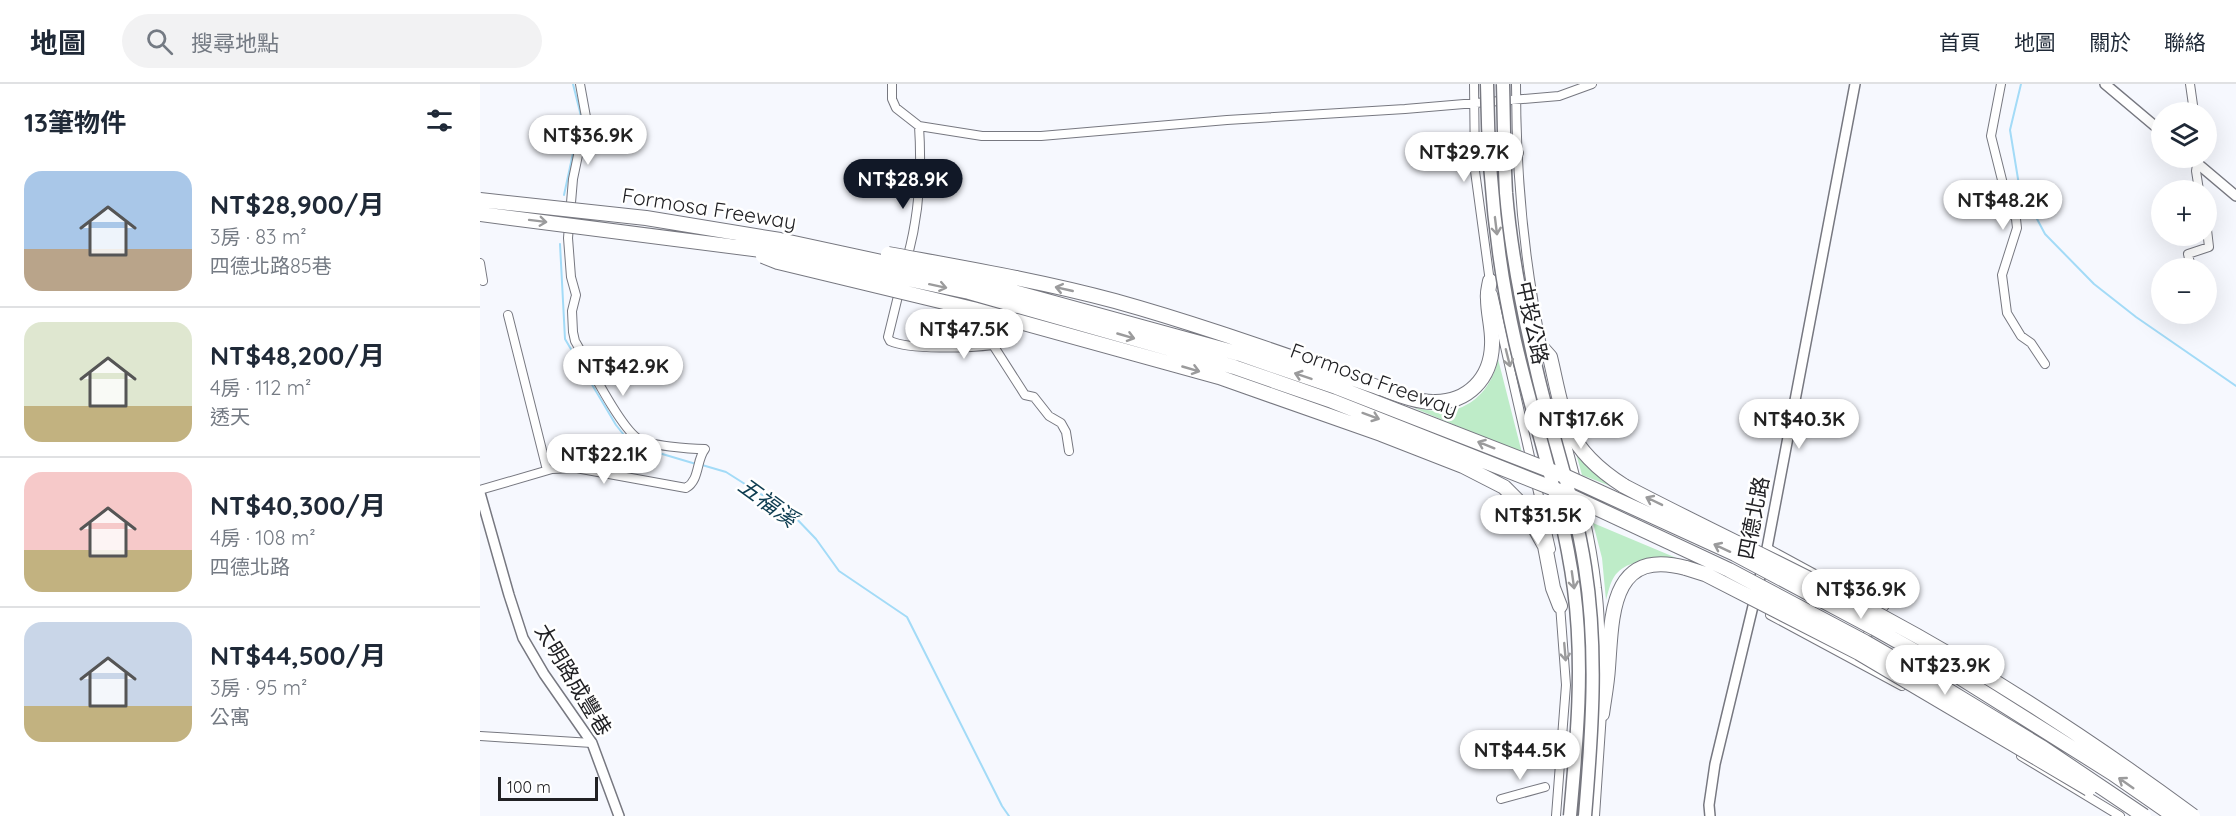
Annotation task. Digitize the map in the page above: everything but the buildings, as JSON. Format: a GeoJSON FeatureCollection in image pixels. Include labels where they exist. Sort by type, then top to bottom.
{"type":"FeatureCollection","features":[{"type":"Feature","properties":{"kind":"highway","name":"Formosa Freeway"},"geometry":{"type":"LineString","coordinates":[[480,200],[646,218],[780,240],[992,286],[1240,354],[1402,411],[1567,477],[1735,554],[1874,628],[2051,734],[2174,816]]}},
{"type":"Feature","properties":{"kind":"highway","name":"Formosa Freeway"},"geometry":{"type":"LineString","coordinates":[[480,214],[784,254],[969,292],[1223,364],[1385,421],[1562,492],[1729,570],[1865,642],[1936,683],[2043,748],[2144,816]]}},
{"type":"Feature","properties":{"kind":"highway"},"geometry":{"type":"LineString","coordinates":[[780,240],[862,250],[953,266],[1115,301],[1246,342],[1414,400],[1433,402],[1453,400],[1478,384],[1487,371],[1491,357],[1492,332],[1488,299],[1490,281]]}},
{"type":"Feature","properties":{"kind":"highway"},"geometry":{"type":"LineString","coordinates":[[750,250],[778,262],[974,309],[1219,377],[1463,466],[1504,487],[1522,505],[1545,546],[1553,588],[1560,606]]}},
{"type":"Feature","properties":{"kind":"highway"},"geometry":{"type":"LineString","coordinates":[[1542,348],[1550,357],[1569,429],[1598,467],[1624,486],[1880,615],[1953,657],[2122,764],[2195,816]]}},
{"type":"Feature","properties":{"kind":"highway"},"geometry":{"type":"LineString","coordinates":[[1602,714],[1612,614],[1623,586],[1629,577],[1650,565],[1670,564],[1705,574],[1859,653],[2132,816]]}},
{"type":"Feature","properties":{"kind":"main road","name":"中投公路"},"geometry":{"type":"LineString","coordinates":[[1487,84],[1491,186],[1503,281],[1522,371],[1565,536],[1574,591],[1580,685],[1570,816]]}},
{"type":"Feature","properties":{"kind":"main road","name":"中投公路"},"geometry":{"type":"LineString","coordinates":[[1503,84],[1506,193],[1513,254],[1537,374],[1579,533],[1590,600],[1594,678],[1585,816]]}},
{"type":"Feature","properties":{"kind":"street","name":"太明路成豐巷"},"geometry":{"type":"LineString","coordinates":[[580,84],[586,117],[573,179],[568,252],[576,294],[572,312],[575,341],[618,414],[638,439],[666,446],[705,449],[702,452],[700,467],[689,487],[686,488],[576,468],[547,470],[480,491],[523,638],[544,674],[592,743],[619,816]]}},
{"type":"Feature","properties":{"kind":"street"},"geometry":{"type":"LineString","coordinates":[[892,84],[892,99],[896,108],[919,126],[982,136],[1041,136],[1474,104],[1559,96],[1592,84]]}},
{"type":"Feature","properties":{"kind":"street"},"geometry":{"type":"LineString","coordinates":[[1474,84],[1475,171],[1490,281],[1549,537],[1566,659],[1556,816]]}},
{"type":"Feature","properties":{"kind":"street"},"geometry":{"type":"LineString","coordinates":[[1516,84],[1522,206],[1530,280],[1542,348],[1592,552],[1601,624],[1602,714],[1595,816]]}},
{"type":"Feature","properties":{"kind":"street","name":"四德北路"},"geometry":{"type":"LineString","coordinates":[[1710,816],[1709,805],[1715,764],[1767,548],[1855,84]]}},
{"type":"Feature","properties":{"kind":"street"},"geometry":{"type":"LineString","coordinates":[[2001,84],[1991,136],[2007,200],[2016,219],[2017,228],[2002,275],[2007,313],[2021,336],[2031,344],[2045,364]]}},
{"type":"Feature","properties":{"kind":"street"},"geometry":{"type":"LineString","coordinates":[[2105,84],[2151,123]]}},
{"type":"Feature","properties":{"kind":"street"},"geometry":{"type":"LineString","coordinates":[[2190,84],[2193,102]]}},
{"type":"Feature","properties":{"kind":"street"},"geometry":{"type":"LineString","coordinates":[[919,126],[920,178],[912,239],[888,337],[890,340],[926,346],[970,348],[993,345],[1025,395],[1034,397],[1049,416],[1061,423],[1066,432],[1069,451]]}},
{"type":"Feature","properties":{"kind":"street"},"geometry":{"type":"LineString","coordinates":[[1475,153],[1486,144],[1495,142],[1506,145],[1519,153]]}},
{"type":"Feature","properties":{"kind":"street"},"geometry":{"type":"LineString","coordinates":[[2204,168],[2236,196]]}},
{"type":"Feature","properties":{"kind":"street"},"geometry":{"type":"LineString","coordinates":[[2189,258],[2188,254],[2209,248],[2209,246]]}},
{"type":"Feature","properties":{"kind":"street"},"geometry":{"type":"LineString","coordinates":[[480,263],[483,281]]}},
{"type":"Feature","properties":{"kind":"street"},"geometry":{"type":"LineString","coordinates":[[508,315],[547,470]]}},
{"type":"Feature","properties":{"kind":"street"},"geometry":{"type":"LineString","coordinates":[[1767,548],[1881,610],[2085,733],[2195,816]]}},
{"type":"Feature","properties":{"kind":"street"},"geometry":{"type":"LineString","coordinates":[[1748,574],[1760,579]]}},
{"type":"Feature","properties":{"kind":"street"},"geometry":{"type":"LineString","coordinates":[[1854,660],[1881,610],[1888,602],[1886,583]]}},
{"type":"Feature","properties":{"kind":"street"},"geometry":{"type":"LineString","coordinates":[[1754,606],[1923,698],[2120,816]]}},
{"type":"Feature","properties":{"kind":"street"},"geometry":{"type":"LineString","coordinates":[[480,736],[592,743]]}},
{"type":"Feature","properties":{"kind":"street"},"geometry":{"type":"LineString","coordinates":[[1501,799],[1545,787]]}},
{"type":"Feature","properties":{"kind":"green space"},"geometry":{"type":"Polygon","coordinates":[[[1498,359],[1522,453],[1414,408],[1444,411],[1466,405],[1487,386],[1496,369],[1498,359]]]}},
{"type":"Feature","properties":{"kind":"green space"},"geometry":{"type":"Polygon","coordinates":[[[1574,446],[1618,489],[1582,475],[1574,446]]]}},
{"type":"Feature","properties":{"kind":"green space"},"geometry":{"type":"Polygon","coordinates":[[[1593,523],[1686,562],[1647,561],[1628,565],[1614,577],[1606,600],[1602,558],[1593,523]]]}},
{"type":"Feature","properties":{"kind":"waterway","name":"五福溪"},"geometry":{"type":"LineString","coordinates":[[564,195],[581,116],[573,84]]}},
{"type":"Feature","properties":{"kind":"waterway"},"geometry":{"type":"LineString","coordinates":[[2021,84],[2010,130],[2019,185],[2045,234],[2094,284],[2136,317],[2236,386]]}},
{"type":"Feature","properties":{"kind":"waterway","name":"五福溪"},"geometry":{"type":"LineString","coordinates":[[560,244],[565,339],[616,425],[632,445],[696,464]]}},
{"type":"Feature","properties":{"kind":"waterway","name":"五福溪"},"geometry":{"type":"LineString","coordinates":[[702,465],[726,472],[792,514],[816,539],[839,571],[907,617],[1009,816]]}}]}
